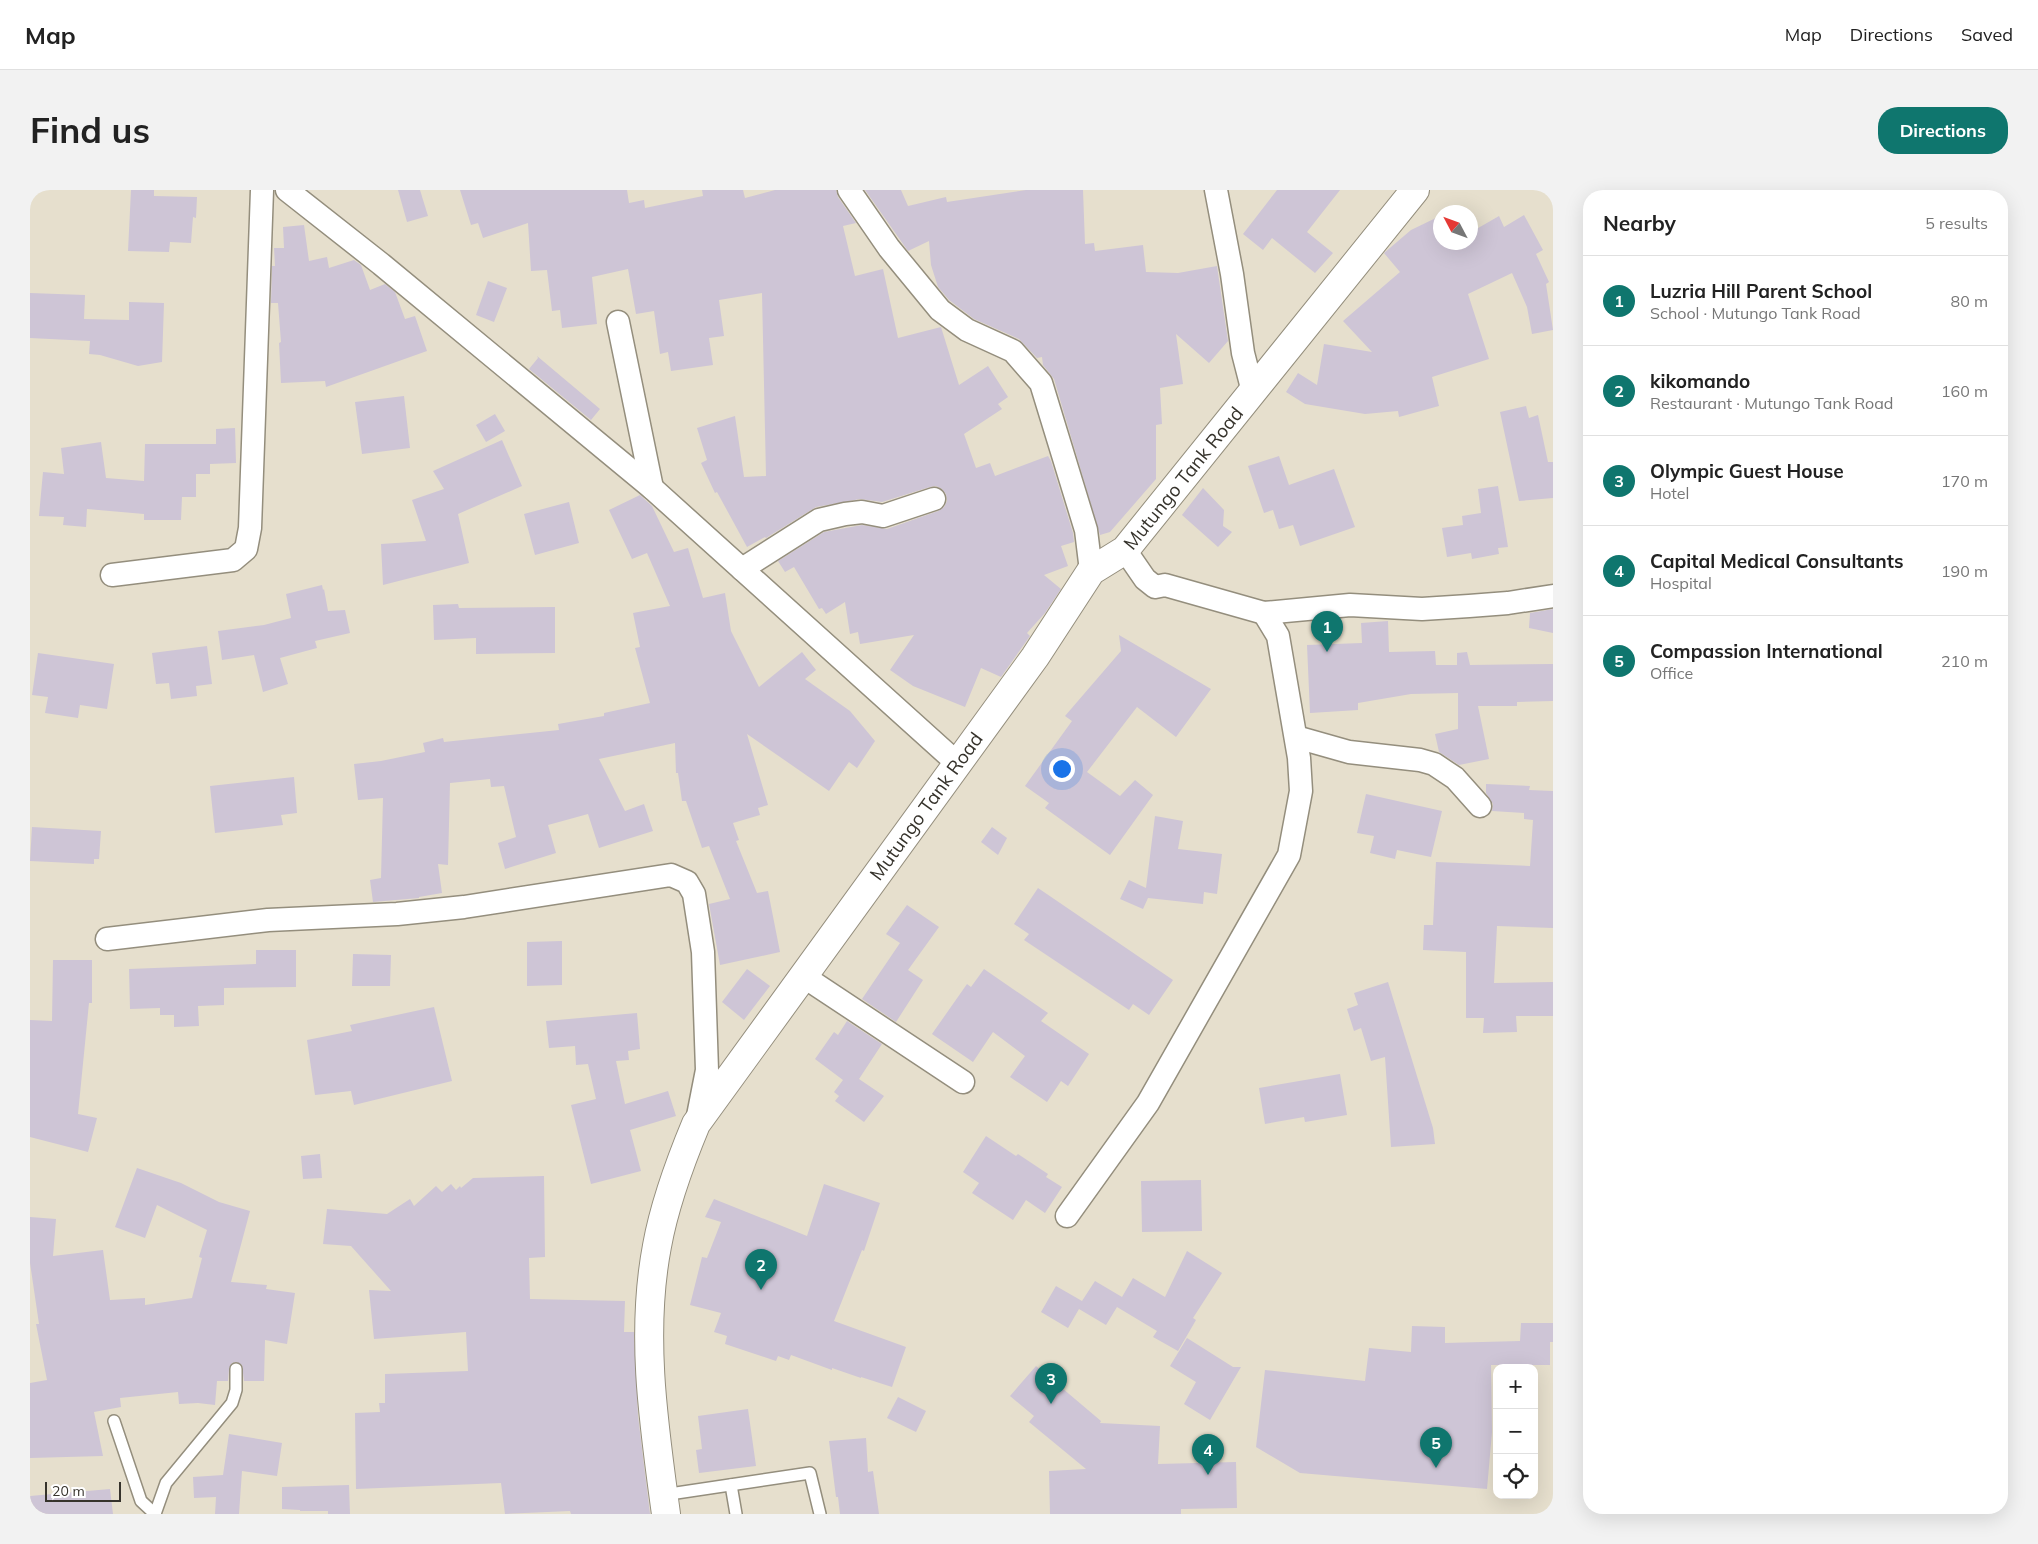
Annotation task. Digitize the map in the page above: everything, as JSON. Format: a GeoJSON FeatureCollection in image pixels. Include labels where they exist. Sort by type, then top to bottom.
{"type":"FeatureCollection","features":[{"type":"Feature","properties":{"kind":"street"},"geometry":{"type":"LineString","coordinates":[[112,575],[233,560],[246,549],[250,528],[262,190]]}},
{"type":"Feature","properties":{"kind":"street"},"geometry":{"type":"LineString","coordinates":[[287,190],[381,264],[652,488],[957,763]]}},
{"type":"Feature","properties":{"kind":"street"},"geometry":{"type":"LineString","coordinates":[[849,190],[889,248],[940,310],[967,330],[1013,352],[1040,383],[1086,530],[1091,571]]}},
{"type":"Feature","properties":{"kind":"street"},"geometry":{"type":"LineString","coordinates":[[1216,190],[1232,274],[1243,353],[1253,392]]}},
{"type":"Feature","properties":{"kind":"street","name":"Mutungo Tank Road"},"geometry":{"type":"LineString","coordinates":[[664,1504],[654,1429],[649,1366],[651,1295],[657,1246],[684,1152],[696,1124],[1035,657],[1091,571],[1126,550],[1415,190]]}},
{"type":"Feature","properties":{"kind":"street"},"geometry":{"type":"LineString","coordinates":[[618,322],[652,488]]}},
{"type":"Feature","properties":{"kind":"street"},"geometry":{"type":"LineString","coordinates":[[742,569],[819,520],[862,512],[883,516],[934,498]]}},
{"type":"Feature","properties":{"kind":"street"},"geometry":{"type":"LineString","coordinates":[[1126,550],[1145,579],[1155,587],[1164,585],[1264,613],[1350,605],[1422,609],[1460,607],[1508,604],[1553,596]]}},
{"type":"Feature","properties":{"kind":"street"},"geometry":{"type":"LineString","coordinates":[[1067,1216],[1148,1103],[1289,855],[1301,791],[1296,737],[1278,636],[1264,613]]}},
{"type":"Feature","properties":{"kind":"street"},"geometry":{"type":"LineString","coordinates":[[1296,737],[1349,752],[1420,760],[1434,764],[1455,778],[1480,806]]}},
{"type":"Feature","properties":{"kind":"street"},"geometry":{"type":"LineString","coordinates":[[106,939],[268,920],[397,914],[464,907],[671,875],[687,882],[694,894],[703,952],[707,1070],[696,1124]]}},
{"type":"Feature","properties":{"kind":"street"},"geometry":{"type":"LineString","coordinates":[[803,976],[963,1082]]}},
{"type":"Feature","properties":{"kind":"lane"},"geometry":{"type":"LineString","coordinates":[[114,1421],[140,1500],[155,1514],[166,1483],[232,1403],[236,1390],[236,1368]]}},
{"type":"Feature","properties":{"kind":"lane"},"geometry":{"type":"LineString","coordinates":[[664,1504],[731,1485],[810,1474],[820,1514]]}},
{"type":"Feature","properties":{"kind":"lane"},"geometry":{"type":"LineString","coordinates":[[731,1485],[736,1514]]}},
{"type":"Feature","properties":{"kind":"building"},"geometry":{"type":"Polygon","coordinates":[[[131,190],[154,190],[154,196],[197,197],[196,218],[193,217],[191,243],[170,242],[169,252],[128,251],[131,190]]]}},
{"type":"Feature","properties":{"kind":"building"},"geometry":{"type":"Polygon","coordinates":[[[398,190],[420,190],[428,216],[407,222],[398,190]]]}},
{"type":"Feature","properties":{"kind":"building"},"geometry":{"type":"Polygon","coordinates":[[[460,190],[627,190],[629,203],[644,200],[645,208],[703,196],[702,190],[743,190],[745,198],[775,190],[836,190],[838,197],[856,223],[843,226],[855,276],[883,269],[898,338],[941,327],[959,385],[988,366],[1008,397],[998,404],[1002,409],[964,434],[976,468],[990,463],[995,476],[1048,456],[1051,461],[1074,542],[1061,546],[1068,566],[1044,575],[1061,589],[1045,613],[1027,633],[1030,636],[1001,677],[981,668],[965,707],[913,686],[890,670],[914,635],[860,644],[858,632],[850,634],[845,602],[826,614],[822,608],[819,609],[794,567],[785,572],[778,561],[824,532],[862,525],[887,529],[938,511],[944,507],[947,501],[946,494],[942,489],[936,486],[930,487],[882,502],[860,499],[816,507],[766,538],[747,547],[717,492],[715,493],[701,463],[707,460],[697,428],[735,416],[744,477],[766,476],[762,293],[719,300],[724,336],[709,338],[713,365],[671,371],[668,352],[660,354],[654,311],[636,314],[628,269],[592,277],[597,324],[562,328],[560,310],[552,311],[547,270],[531,271],[528,223],[483,238],[478,223],[471,225],[460,190]]]}},
{"type":"Feature","properties":{"kind":"building"},"geometry":{"type":"Polygon","coordinates":[[[865,190],[901,190],[908,206],[946,197],[947,202],[1026,190],[1083,190],[1085,244],[1094,243],[1095,251],[1143,245],[1146,272],[1178,273],[1217,266],[1228,341],[1209,363],[1176,334],[1183,384],[1160,388],[1162,424],[1156,425],[1156,479],[1110,532],[1100,535],[1054,379],[1043,365],[1042,357],[1037,358],[1019,339],[974,319],[949,300],[938,287],[931,265],[929,241],[908,251],[865,190]]]}},
{"type":"Feature","properties":{"kind":"building"},"geometry":{"type":"Polygon","coordinates":[[[1277,190],[1340,190],[1307,232],[1333,253],[1315,273],[1272,238],[1263,250],[1243,234],[1277,190]]]}},
{"type":"Feature","properties":{"kind":"building"},"geometry":{"type":"Polygon","coordinates":[[[1524,215],[1543,250],[1536,254],[1549,282],[1546,284],[1553,330],[1532,334],[1527,307],[1512,273],[1468,294],[1489,359],[1432,377],[1439,406],[1399,417],[1398,411],[1365,414],[1305,404],[1286,392],[1298,373],[1317,385],[1324,344],[1372,352],[1343,321],[1400,272],[1384,253],[1411,230],[1433,219],[1433,250],[1478,250],[1478,228],[1499,216],[1504,227],[1524,215]]]}},
{"type":"Feature","properties":{"kind":"building"},"geometry":{"type":"Polygon","coordinates":[[[304,225],[309,261],[327,257],[329,268],[354,260],[361,265],[370,290],[385,284],[395,292],[405,319],[415,316],[427,351],[326,387],[325,381],[281,383],[279,343],[281,342],[278,303],[271,303],[272,266],[275,266],[274,248],[284,248],[283,227],[304,225]]]}},
{"type":"Feature","properties":{"kind":"building"},"geometry":{"type":"Polygon","coordinates":[[[488,281],[507,288],[494,322],[476,315],[488,281]]]}},
{"type":"Feature","properties":{"kind":"building"},"geometry":{"type":"Polygon","coordinates":[[[30,293],[85,295],[84,319],[129,320],[129,302],[164,303],[162,362],[138,366],[100,355],[89,354],[90,341],[30,338],[30,293]]]}},
{"type":"Feature","properties":{"kind":"building"},"geometry":{"type":"Polygon","coordinates":[[[537,356],[600,409],[591,420],[529,369],[538,358],[537,356]]]}},
{"type":"Feature","properties":{"kind":"building"},"geometry":{"type":"Polygon","coordinates":[[[404,396],[410,448],[362,454],[355,402],[404,396]]]}},
{"type":"Feature","properties":{"kind":"building"},"geometry":{"type":"Polygon","coordinates":[[[1526,406],[1529,418],[1538,415],[1548,462],[1553,462],[1553,498],[1519,501],[1500,412],[1526,406]]]}},
{"type":"Feature","properties":{"kind":"building"},"geometry":{"type":"Polygon","coordinates":[[[495,414],[505,431],[486,442],[476,425],[495,414]]]}},
{"type":"Feature","properties":{"kind":"building"},"geometry":{"type":"Polygon","coordinates":[[[235,428],[236,463],[210,464],[210,474],[196,474],[196,497],[182,497],[181,520],[144,520],[144,514],[87,509],[86,527],[63,525],[64,517],[39,516],[43,472],[64,474],[61,448],[101,442],[106,478],[144,481],[145,444],[216,444],[216,429],[235,428]]]}},
{"type":"Feature","properties":{"kind":"building"},"geometry":{"type":"Polygon","coordinates":[[[502,440],[522,486],[458,514],[469,563],[383,585],[381,544],[426,541],[412,500],[444,489],[433,471],[502,440]]]}},
{"type":"Feature","properties":{"kind":"building"},"geometry":{"type":"Polygon","coordinates":[[[1279,456],[1289,485],[1334,469],[1355,527],[1300,546],[1293,525],[1279,529],[1273,510],[1264,513],[1248,466],[1279,456]]]}},
{"type":"Feature","properties":{"kind":"building"},"geometry":{"type":"Polygon","coordinates":[[[1498,486],[1508,547],[1498,548],[1499,554],[1472,559],[1471,553],[1447,557],[1442,528],[1463,525],[1462,516],[1481,513],[1478,489],[1498,486]]]}},
{"type":"Feature","properties":{"kind":"building"},"geometry":{"type":"Polygon","coordinates":[[[1203,488],[1224,510],[1223,526],[1232,532],[1218,547],[1182,515],[1203,488]]]}},
{"type":"Feature","properties":{"kind":"building"},"geometry":{"type":"Polygon","coordinates":[[[640,495],[652,506],[674,552],[688,548],[703,598],[725,593],[731,631],[759,687],[802,652],[816,670],[805,679],[850,711],[875,741],[857,768],[849,762],[829,791],[747,734],[768,805],[758,808],[760,815],[733,823],[739,840],[736,841],[757,893],[768,891],[780,952],[720,965],[709,904],[730,899],[709,846],[702,848],[686,801],[682,801],[678,773],[676,773],[675,743],[599,759],[625,811],[644,804],[653,831],[599,848],[588,814],[548,825],[556,853],[505,869],[498,843],[516,837],[504,786],[491,787],[490,779],[450,783],[448,865],[438,864],[442,893],[419,898],[373,902],[370,880],[381,878],[383,798],[358,800],[354,764],[381,761],[425,752],[423,743],[443,738],[444,742],[559,730],[558,724],[604,716],[604,713],[650,703],[635,648],[640,647],[633,613],[670,606],[647,553],[632,559],[609,510],[640,495]]]}},
{"type":"Feature","properties":{"kind":"building"},"geometry":{"type":"Polygon","coordinates":[[[569,502],[579,543],[535,555],[524,514],[569,502]]]}},
{"type":"Feature","properties":{"kind":"building"},"geometry":{"type":"Polygon","coordinates":[[[322,585],[328,611],[345,610],[350,633],[315,641],[317,648],[280,658],[288,684],[263,692],[254,655],[222,660],[218,631],[264,625],[291,618],[286,594],[322,585]]]}},
{"type":"Feature","properties":{"kind":"building"},"geometry":{"type":"Polygon","coordinates":[[[458,604],[459,608],[555,607],[555,653],[476,654],[476,638],[434,640],[433,605],[458,604]]]}},
{"type":"Feature","properties":{"kind":"building"},"geometry":{"type":"Polygon","coordinates":[[[1553,609],[1553,633],[1529,628],[1530,613],[1553,609]]]}},
{"type":"Feature","properties":{"kind":"building"},"geometry":{"type":"Polygon","coordinates":[[[1388,621],[1389,652],[1435,651],[1436,665],[1457,665],[1457,653],[1467,652],[1470,665],[1553,664],[1553,701],[1517,702],[1517,706],[1478,706],[1489,759],[1459,765],[1439,752],[1435,734],[1458,729],[1458,693],[1411,694],[1358,703],[1358,710],[1310,713],[1307,645],[1362,643],[1361,623],[1388,621]]]}},
{"type":"Feature","properties":{"kind":"building"},"geometry":{"type":"Polygon","coordinates":[[[1119,635],[1211,689],[1176,737],[1137,707],[1087,772],[1120,796],[1135,780],[1153,795],[1110,855],[1045,808],[1049,803],[1025,786],[1072,721],[1065,716],[1121,651],[1119,635]]]}},
{"type":"Feature","properties":{"kind":"building"},"geometry":{"type":"Polygon","coordinates":[[[207,646],[212,684],[196,686],[197,696],[171,699],[169,683],[156,684],[152,653],[207,646]]]}},
{"type":"Feature","properties":{"kind":"building"},"geometry":{"type":"Polygon","coordinates":[[[38,653],[114,664],[107,709],[80,705],[78,718],[45,713],[48,697],[32,695],[38,653]]]}},
{"type":"Feature","properties":{"kind":"building"},"geometry":{"type":"Polygon","coordinates":[[[294,777],[297,813],[281,815],[283,825],[215,833],[210,786],[294,777]]]}},
{"type":"Feature","properties":{"kind":"building"},"geometry":{"type":"Polygon","coordinates":[[[1486,784],[1530,786],[1529,790],[1553,791],[1553,928],[1497,926],[1494,983],[1553,982],[1553,1016],[1516,1016],[1517,1032],[1483,1033],[1484,1018],[1466,1018],[1466,952],[1423,950],[1424,925],[1433,925],[1436,862],[1530,866],[1533,820],[1524,819],[1524,813],[1492,811],[1493,804],[1486,793],[1486,784]]]}},
{"type":"Feature","properties":{"kind":"building"},"geometry":{"type":"Polygon","coordinates":[[[1366,794],[1442,811],[1431,857],[1397,850],[1395,859],[1370,853],[1374,836],[1357,833],[1366,794]]]}},
{"type":"Feature","properties":{"kind":"building"},"geometry":{"type":"Polygon","coordinates":[[[1155,816],[1183,821],[1178,849],[1222,854],[1217,894],[1204,892],[1203,904],[1148,898],[1143,909],[1120,899],[1129,880],[1146,888],[1155,816]]]}},
{"type":"Feature","properties":{"kind":"building"},"geometry":{"type":"Polygon","coordinates":[[[32,827],[101,831],[99,859],[94,859],[94,864],[30,861],[32,827]]]}},
{"type":"Feature","properties":{"kind":"building"},"geometry":{"type":"Polygon","coordinates":[[[992,827],[1007,838],[998,855],[981,842],[992,827]]]}},
{"type":"Feature","properties":{"kind":"building"},"geometry":{"type":"Polygon","coordinates":[[[1038,888],[1173,980],[1149,1015],[1133,1004],[1129,1010],[1024,940],[1029,934],[1014,924],[1038,888]]]}},
{"type":"Feature","properties":{"kind":"building"},"geometry":{"type":"Polygon","coordinates":[[[907,905],[939,927],[908,970],[923,980],[896,1022],[862,999],[900,943],[886,934],[907,905]]]}},
{"type":"Feature","properties":{"kind":"building"},"geometry":{"type":"Polygon","coordinates":[[[562,941],[562,985],[527,986],[527,942],[562,941]]]}},
{"type":"Feature","properties":{"kind":"building"},"geometry":{"type":"Polygon","coordinates":[[[256,950],[296,950],[296,987],[224,988],[224,1005],[198,1006],[199,1026],[174,1027],[174,1015],[160,1015],[160,1008],[130,1009],[129,969],[256,964],[256,950]]]}},
{"type":"Feature","properties":{"kind":"building"},"geometry":{"type":"Polygon","coordinates":[[[353,954],[391,955],[390,986],[352,986],[353,954]]]}},
{"type":"Feature","properties":{"kind":"building"},"geometry":{"type":"Polygon","coordinates":[[[53,960],[92,960],[92,1003],[89,1003],[78,1114],[97,1118],[88,1152],[30,1137],[30,1020],[52,1021],[53,960]]]}},
{"type":"Feature","properties":{"kind":"building"},"geometry":{"type":"Polygon","coordinates":[[[747,969],[770,986],[744,1020],[722,1002],[747,969]]]}},
{"type":"Feature","properties":{"kind":"building"},"geometry":{"type":"Polygon","coordinates":[[[984,969],[1048,1013],[1041,1021],[1089,1054],[1068,1086],[1061,1081],[1047,1102],[1010,1077],[1025,1056],[993,1032],[973,1062],[932,1034],[967,984],[971,987],[984,969]]]}},
{"type":"Feature","properties":{"kind":"building"},"geometry":{"type":"Polygon","coordinates":[[[1388,982],[1433,1128],[1435,1144],[1391,1147],[1385,1057],[1371,1061],[1361,1028],[1354,1031],[1347,1009],[1358,1005],[1354,993],[1388,982]]]}},
{"type":"Feature","properties":{"kind":"building"},"geometry":{"type":"Polygon","coordinates":[[[434,1007],[452,1081],[354,1105],[351,1091],[315,1095],[307,1040],[352,1031],[350,1025],[434,1007]]]}},
{"type":"Feature","properties":{"kind":"building"},"geometry":{"type":"Polygon","coordinates":[[[637,1013],[640,1049],[628,1051],[629,1060],[616,1061],[625,1104],[668,1091],[676,1116],[630,1130],[641,1171],[591,1184],[571,1105],[596,1099],[588,1064],[576,1065],[575,1046],[549,1048],[546,1021],[637,1013]]]}},
{"type":"Feature","properties":{"kind":"building"},"geometry":{"type":"Polygon","coordinates":[[[847,1021],[882,1044],[859,1079],[884,1096],[864,1122],[835,1101],[839,1096],[834,1092],[843,1080],[815,1059],[834,1032],[838,1035],[847,1021]]]}},
{"type":"Feature","properties":{"kind":"building"},"geometry":{"type":"Polygon","coordinates":[[[1340,1074],[1347,1115],[1305,1122],[1304,1117],[1265,1124],[1259,1088],[1340,1074]]]}},
{"type":"Feature","properties":{"kind":"building"},"geometry":{"type":"Polygon","coordinates":[[[986,1136],[1048,1174],[1046,1177],[1062,1187],[1045,1213],[1026,1200],[1013,1220],[972,1193],[979,1183],[963,1172],[986,1136]]]}},
{"type":"Feature","properties":{"kind":"building"},"geometry":{"type":"Polygon","coordinates":[[[320,1154],[322,1178],[303,1179],[301,1156],[320,1154]]]}},
{"type":"Feature","properties":{"kind":"building"},"geometry":{"type":"Polygon","coordinates":[[[137,1168],[181,1183],[219,1202],[250,1211],[231,1282],[267,1285],[266,1289],[295,1293],[287,1344],[265,1340],[264,1381],[244,1381],[242,1365],[236,1362],[232,1363],[229,1369],[228,1381],[217,1381],[215,1405],[198,1403],[179,1404],[178,1392],[120,1398],[121,1407],[94,1412],[103,1456],[30,1458],[30,1383],[47,1380],[36,1324],[39,1324],[30,1263],[30,1217],[56,1219],[53,1256],[103,1250],[110,1300],[145,1298],[145,1305],[192,1298],[202,1258],[199,1257],[207,1230],[157,1205],[145,1238],[115,1227],[137,1168]]]}},
{"type":"Feature","properties":{"kind":"building"},"geometry":{"type":"Polygon","coordinates":[[[544,1176],[545,1257],[529,1258],[530,1299],[625,1301],[624,1332],[634,1332],[638,1416],[650,1514],[571,1514],[570,1511],[505,1514],[501,1483],[356,1489],[355,1413],[380,1412],[379,1403],[385,1403],[385,1374],[468,1371],[466,1332],[374,1339],[369,1290],[391,1291],[351,1246],[323,1244],[327,1209],[387,1214],[410,1199],[414,1206],[436,1186],[442,1192],[451,1184],[456,1190],[460,1186],[461,1188],[473,1178],[544,1176]]]}},
{"type":"Feature","properties":{"kind":"building"},"geometry":{"type":"Polygon","coordinates":[[[1201,1180],[1202,1231],[1142,1232],[1141,1181],[1201,1180]]]}},
{"type":"Feature","properties":{"kind":"building"},"geometry":{"type":"Polygon","coordinates":[[[824,1184],[880,1203],[864,1251],[862,1250],[834,1321],[906,1347],[892,1387],[832,1368],[832,1370],[791,1355],[789,1360],[778,1356],[776,1361],[725,1344],[727,1336],[714,1332],[721,1313],[690,1305],[702,1257],[707,1258],[721,1222],[705,1217],[714,1199],[807,1236],[824,1184]]]}},
{"type":"Feature","properties":{"kind":"building"},"geometry":{"type":"Polygon","coordinates":[[[1187,1251],[1222,1273],[1193,1318],[1196,1320],[1178,1351],[1153,1337],[1157,1331],[1117,1307],[1106,1325],[1079,1309],[1068,1328],[1041,1312],[1056,1286],[1082,1301],[1095,1281],[1122,1297],[1133,1278],[1165,1297],[1187,1251]]]}},
{"type":"Feature","properties":{"kind":"building"},"geometry":{"type":"Polygon","coordinates":[[[1521,1323],[1553,1323],[1553,1342],[1550,1342],[1550,1365],[1491,1365],[1492,1432],[1487,1489],[1300,1473],[1256,1447],[1265,1370],[1365,1381],[1369,1348],[1411,1352],[1412,1326],[1445,1327],[1445,1343],[1520,1341],[1521,1323]]]}},
{"type":"Feature","properties":{"kind":"building"},"geometry":{"type":"Polygon","coordinates":[[[1187,1338],[1233,1367],[1241,1367],[1210,1420],[1184,1404],[1196,1382],[1170,1366],[1187,1338]]]}},
{"type":"Feature","properties":{"kind":"building"},"geometry":{"type":"Polygon","coordinates":[[[1036,1366],[1101,1421],[1100,1423],[1160,1426],[1158,1464],[1236,1462],[1237,1508],[1181,1509],[1181,1514],[1050,1514],[1049,1471],[1086,1469],[1029,1422],[1034,1416],[1010,1396],[1036,1366]]]}},
{"type":"Feature","properties":{"kind":"building"},"geometry":{"type":"Polygon","coordinates":[[[898,1397],[926,1411],[916,1432],[887,1418],[898,1397]]]}},
{"type":"Feature","properties":{"kind":"building"},"geometry":{"type":"Polygon","coordinates":[[[748,1409],[756,1466],[699,1473],[696,1450],[702,1449],[698,1416],[748,1409]]]}},
{"type":"Feature","properties":{"kind":"building"},"geometry":{"type":"Polygon","coordinates":[[[229,1434],[282,1443],[277,1476],[242,1471],[239,1514],[215,1514],[216,1497],[194,1498],[193,1477],[223,1475],[229,1434]]]}},
{"type":"Feature","properties":{"kind":"building"},"geometry":{"type":"Polygon","coordinates":[[[866,1438],[868,1472],[873,1471],[879,1514],[840,1514],[829,1441],[866,1438]]]}},
{"type":"Feature","properties":{"kind":"building"},"geometry":{"type":"Polygon","coordinates":[[[349,1485],[350,1514],[328,1514],[328,1511],[282,1509],[282,1487],[349,1485]]]}},
{"type":"Feature","properties":{"kind":"building"},"geometry":{"type":"Polygon","coordinates":[[[110,1489],[113,1514],[30,1514],[30,1496],[110,1489]]]}},
{"type":"Feature","properties":{"kind":"place","name":"Luzria Hill Parent School"},"geometry":{"type":"Point","coordinates":[1327,652]}},
{"type":"Feature","properties":{"kind":"place","name":"kikomando"},"geometry":{"type":"Point","coordinates":[761,1290]}},
{"type":"Feature","properties":{"kind":"place","name":"Olympic Guest House"},"geometry":{"type":"Point","coordinates":[1051,1404]}},
{"type":"Feature","properties":{"kind":"place","name":"Compassion International"},"geometry":{"type":"Point","coordinates":[1436,1468]}},
{"type":"Feature","properties":{"kind":"place","name":"Capital Medical Consultants"},"geometry":{"type":"Point","coordinates":[1208,1475]}}]}
